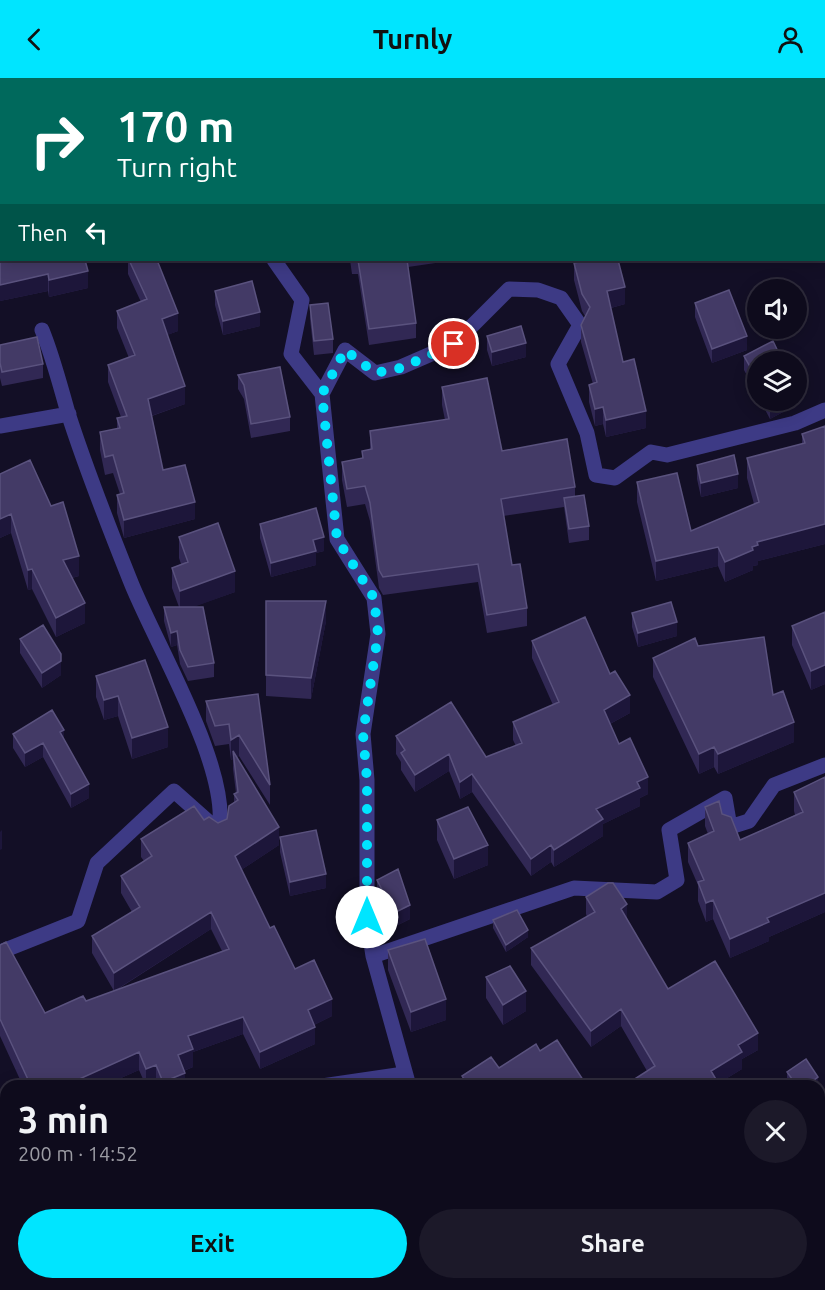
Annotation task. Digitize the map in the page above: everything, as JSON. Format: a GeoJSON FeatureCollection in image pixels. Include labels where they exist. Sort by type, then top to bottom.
{"type":"FeatureCollection","features":[{"type":"Feature","properties":{"kind":"street"},"geometry":{"type":"LineString","coordinates":[[275,261],[302,300],[291,354],[322,394],[337,539],[374,598],[378,634],[363,734],[367,780],[367,917],[373,956],[407,1080]]}},
{"type":"Feature","properties":{"kind":"street"},"geometry":{"type":"LineString","coordinates":[[322,394],[345,350],[375,373],[401,368],[454,344],[509,289],[538,290],[561,298],[580,325],[558,364],[587,433],[596,476],[615,478],[651,452],[667,455],[795,423],[825,410]]}},
{"type":"Feature","properties":{"kind":"street"},"geometry":{"type":"LineString","coordinates":[[0,952],[78,921],[97,863],[174,791],[219,831],[222,814],[212,770],[192,714],[130,581],[69,414],[57,366],[42,330]]}},
{"type":"Feature","properties":{"kind":"street"},"geometry":{"type":"LineString","coordinates":[[0,426],[69,414]]}},
{"type":"Feature","properties":{"kind":"street"},"geometry":{"type":"LineString","coordinates":[[373,956],[574,888],[657,892],[677,880],[669,830],[726,798],[730,827],[749,821],[774,785],[825,765]]}},
{"type":"Feature","properties":{"kind":"building"},"geometry":{"type":"Polygon","coordinates":[[[0,261],[85,261],[88,271],[49,280],[48,274],[0,285],[0,261]]]}},
{"type":"Feature","properties":{"kind":"building"},"geometry":{"type":"Polygon","coordinates":[[[129,261],[157,261],[178,313],[162,319],[185,386],[148,399],[163,470],[185,465],[195,502],[124,520],[117,495],[124,493],[113,455],[105,457],[100,432],[120,428],[117,418],[127,416],[108,365],[135,355],[117,311],[147,299],[129,261]]]}},
{"type":"Feature","properties":{"kind":"building"},"geometry":{"type":"Polygon","coordinates":[[[358,261],[407,261],[416,323],[369,329],[358,261]]]}},
{"type":"Feature","properties":{"kind":"building"},"geometry":{"type":"Polygon","coordinates":[[[618,261],[625,287],[607,291],[623,362],[634,359],[646,411],[606,420],[603,407],[595,409],[589,385],[597,382],[581,325],[590,307],[582,294],[574,263],[618,261]]]}},
{"type":"Feature","properties":{"kind":"building"},"geometry":{"type":"Polygon","coordinates":[[[252,281],[260,312],[223,321],[215,291],[252,281]]]}},
{"type":"Feature","properties":{"kind":"building"},"geometry":{"type":"Polygon","coordinates":[[[729,290],[747,336],[712,349],[695,303],[729,290]]]}},
{"type":"Feature","properties":{"kind":"building"},"geometry":{"type":"Polygon","coordinates":[[[328,303],[333,339],[314,341],[310,305],[328,303]]]}},
{"type":"Feature","properties":{"kind":"building"},"geometry":{"type":"Polygon","coordinates":[[[521,326],[526,343],[492,352],[487,336],[521,326]]]}},
{"type":"Feature","properties":{"kind":"building"},"geometry":{"type":"Polygon","coordinates":[[[37,337],[43,364],[2,372],[0,345],[37,337]]]}},
{"type":"Feature","properties":{"kind":"building"},"geometry":{"type":"Polygon","coordinates":[[[773,341],[778,351],[754,351],[773,341]]]}},
{"type":"Feature","properties":{"kind":"building"},"geometry":{"type":"Polygon","coordinates":[[[280,367],[290,417],[251,424],[244,385],[238,375],[280,367]]]}},
{"type":"Feature","properties":{"kind":"building"},"geometry":{"type":"Polygon","coordinates":[[[487,378],[502,451],[567,439],[575,487],[501,499],[512,565],[520,564],[527,608],[487,615],[478,564],[383,577],[379,570],[370,503],[365,486],[347,489],[342,462],[363,458],[362,451],[372,449],[370,431],[449,419],[442,387],[487,378]]]}},
{"type":"Feature","properties":{"kind":"building"},"geometry":{"type":"Polygon","coordinates":[[[825,426],[825,524],[757,542],[758,545],[752,547],[753,550],[725,562],[718,547],[656,561],[637,482],[677,473],[691,531],[759,502],[747,458],[805,443],[802,434],[825,426]]]}},
{"type":"Feature","properties":{"kind":"building"},"geometry":{"type":"Polygon","coordinates":[[[734,455],[738,474],[701,483],[697,465],[734,455]]]}},
{"type":"Feature","properties":{"kind":"building"},"geometry":{"type":"Polygon","coordinates":[[[30,460],[51,506],[63,502],[79,556],[63,560],[85,603],[56,618],[32,569],[28,570],[11,514],[0,519],[0,474],[30,460]]]}},
{"type":"Feature","properties":{"kind":"building"},"geometry":{"type":"Polygon","coordinates":[[[584,495],[589,526],[569,529],[564,498],[584,495]]]}},
{"type":"Feature","properties":{"kind":"building"},"geometry":{"type":"Polygon","coordinates":[[[316,508],[324,537],[313,540],[316,551],[271,563],[260,524],[316,508]]]}},
{"type":"Feature","properties":{"kind":"building"},"geometry":{"type":"Polygon","coordinates":[[[218,523],[235,571],[180,591],[172,568],[188,562],[179,537],[218,523]]]}},
{"type":"Feature","properties":{"kind":"building"},"geometry":{"type":"Polygon","coordinates":[[[266,601],[326,601],[311,678],[266,675],[266,601]]]}},
{"type":"Feature","properties":{"kind":"building"},"geometry":{"type":"Polygon","coordinates":[[[671,602],[677,622],[638,633],[632,613],[671,602]]]}},
{"type":"Feature","properties":{"kind":"building"},"geometry":{"type":"Polygon","coordinates":[[[164,607],[203,607],[214,663],[188,667],[180,650],[177,631],[171,633],[164,607]]]}},
{"type":"Feature","properties":{"kind":"building"},"geometry":{"type":"Polygon","coordinates":[[[825,612],[825,665],[811,671],[792,626],[825,612]]]}},
{"type":"Feature","properties":{"kind":"building"},"geometry":{"type":"Polygon","coordinates":[[[585,617],[610,674],[615,671],[630,695],[604,710],[619,744],[630,738],[648,777],[637,782],[640,788],[596,809],[603,819],[554,850],[551,845],[531,859],[472,774],[460,782],[449,754],[415,775],[401,753],[405,750],[396,736],[451,702],[486,757],[522,743],[513,722],[559,702],[532,641],[585,617]]]}},
{"type":"Feature","properties":{"kind":"building"},"geometry":{"type":"Polygon","coordinates":[[[43,625],[61,654],[61,661],[42,673],[20,639],[43,625]]]}},
{"type":"Feature","properties":{"kind":"building"},"geometry":{"type":"Polygon","coordinates":[[[764,637],[773,695],[783,691],[794,722],[718,754],[714,747],[699,754],[653,658],[695,638],[698,646],[764,637]]]}},
{"type":"Feature","properties":{"kind":"building"},"geometry":{"type":"Polygon","coordinates":[[[145,660],[168,727],[132,738],[118,696],[104,700],[96,676],[145,660]]]}},
{"type":"Feature","properties":{"kind":"building"},"geometry":{"type":"Polygon","coordinates":[[[258,694],[270,785],[239,735],[231,740],[229,724],[215,726],[206,701],[258,694]]]}},
{"type":"Feature","properties":{"kind":"building"},"geometry":{"type":"Polygon","coordinates":[[[52,710],[64,730],[60,732],[89,784],[71,794],[43,743],[25,753],[13,734],[52,710]]]}},
{"type":"Feature","properties":{"kind":"building"},"geometry":{"type":"Polygon","coordinates":[[[233,751],[279,827],[235,856],[270,928],[274,926],[295,969],[314,960],[332,999],[308,1010],[315,1027],[260,1052],[243,1017],[188,1036],[193,1049],[178,1055],[185,1073],[168,1080],[162,1080],[156,1065],[146,1069],[139,1052],[77,1080],[28,1080],[0,1019],[0,945],[6,942],[45,1013],[83,996],[86,1001],[229,949],[211,912],[114,973],[92,936],[140,907],[121,876],[152,856],[141,839],[194,806],[204,820],[209,817],[218,823],[227,819],[229,806],[238,800],[234,794],[238,792],[233,751]]]}},
{"type":"Feature","properties":{"kind":"building"},"geometry":{"type":"Polygon","coordinates":[[[825,777],[825,893],[767,918],[769,922],[730,939],[713,900],[706,903],[698,882],[704,880],[688,843],[714,831],[705,807],[719,801],[722,814],[731,817],[740,840],[803,812],[794,792],[825,777]]]}},
{"type":"Feature","properties":{"kind":"building"},"geometry":{"type":"Polygon","coordinates":[[[468,807],[488,845],[454,859],[437,820],[468,807]]]}},
{"type":"Feature","properties":{"kind":"building"},"geometry":{"type":"Polygon","coordinates":[[[316,830],[326,874],[290,882],[280,837],[316,830]]]}},
{"type":"Feature","properties":{"kind":"building"},"geometry":{"type":"Polygon","coordinates":[[[398,869],[410,905],[394,913],[377,880],[398,869]]]}},
{"type":"Feature","properties":{"kind":"building"},"geometry":{"type":"Polygon","coordinates":[[[608,883],[613,883],[627,904],[621,909],[668,989],[715,961],[758,1033],[738,1045],[742,1052],[711,1071],[716,1080],[633,1080],[655,1066],[621,1009],[591,1031],[531,948],[595,912],[586,897],[608,883]]]}},
{"type":"Feature","properties":{"kind":"building"},"geometry":{"type":"Polygon","coordinates":[[[517,910],[528,930],[506,945],[493,920],[517,910]]]}},
{"type":"Feature","properties":{"kind":"building"},"geometry":{"type":"Polygon","coordinates":[[[425,939],[446,999],[411,1012],[388,950],[425,939]]]}},
{"type":"Feature","properties":{"kind":"building"},"geometry":{"type":"Polygon","coordinates":[[[510,966],[526,991],[503,1005],[486,977],[510,966]]]}},
{"type":"Feature","properties":{"kind":"building"},"geometry":{"type":"Polygon","coordinates":[[[557,1040],[583,1080],[465,1080],[462,1076],[491,1057],[499,1068],[536,1044],[540,1051],[557,1040]]]}},
{"type":"Feature","properties":{"kind":"building"},"geometry":{"type":"Polygon","coordinates":[[[806,1059],[818,1077],[814,1080],[793,1080],[787,1072],[806,1059]]]}},
{"type":"Feature","properties":{"kind":"route"},"geometry":{"type":"LineString","coordinates":[[367,917],[367,780],[363,734],[378,634],[374,598],[337,539],[322,394],[345,350],[375,373],[401,368],[454,344]]}}]}
